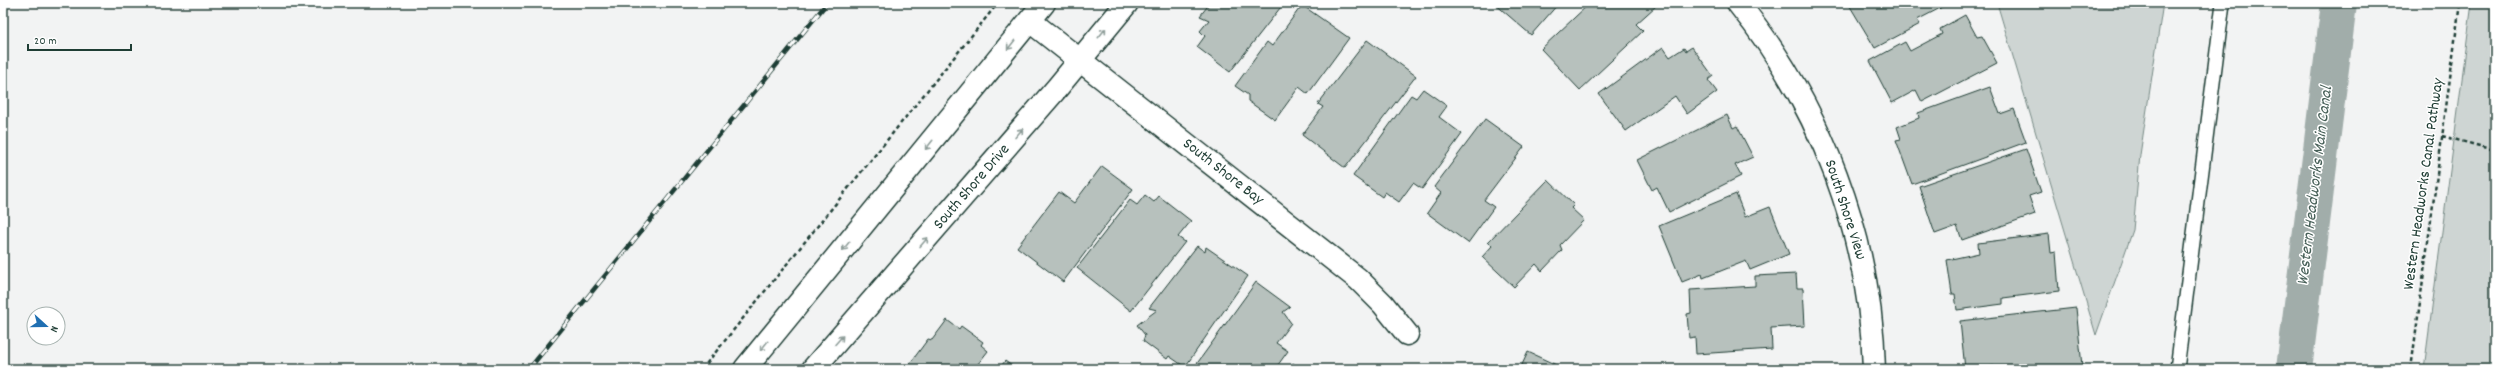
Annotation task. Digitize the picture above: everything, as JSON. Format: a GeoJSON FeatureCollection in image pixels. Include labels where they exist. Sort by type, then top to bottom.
{"type":"FeatureCollection","features":[{"type":"Feature","properties":{"kind":"street"},"geometry":{"type":"LineString","coordinates":[[745,369],[1044,3]]}},
{"type":"Feature","properties":{"kind":"street","name":"South Shore Drive"},"geometry":{"type":"LineString","coordinates":[[813,369],[1080,60],[1127,3]]}},
{"type":"Feature","properties":{"kind":"street","name":"South Shore View"},"geometry":{"type":"LineString","coordinates":[[1738,3],[1791,81],[1835,168],[1861,253],[1874,344],[1874,369]]}},
{"type":"Feature","properties":{"kind":"street","name":"South Shore Bay"},"geometry":{"type":"LineString","coordinates":[[1030,21],[1358,279],[1383,304],[1408,334]]}},
{"type":"Feature","properties":{"kind":"lane"},"geometry":{"type":"LineString","coordinates":[[2177,369],[2223,3]]}},
{"type":"Feature","properties":{"kind":"path"},"geometry":{"type":"LineString","coordinates":[[702,369],[998,3]]}},
{"type":"Feature","properties":{"kind":"path","name":"Western Headworks Canal Pathway"},"geometry":{"type":"LineString","coordinates":[[2411,369],[2460,3]]}},
{"type":"Feature","properties":{"kind":"path"},"geometry":{"type":"LineString","coordinates":[[2442,136],[2495,150]]}},
{"type":"Feature","properties":{"kind":"shaded area"},"geometry":{"type":"Polygon","coordinates":[[[1997,3],[2163,3],[2140,155],[2133,230],[2096,335],[1997,3]]]}},
{"type":"Feature","properties":{"kind":"shaded area"},"geometry":{"type":"Polygon","coordinates":[[[2472,3],[2495,3],[2495,369],[2424,369],[2472,3]]]}},
{"type":"Feature","properties":{"kind":"building"},"geometry":{"type":"Polygon","coordinates":[[[1210,3],[1284,3],[1230,72],[1197,47],[1205,36],[1200,31],[1209,20],[1200,16],[1210,3]]]}},
{"type":"Feature","properties":{"kind":"building"},"geometry":{"type":"Polygon","coordinates":[[[1494,3],[1559,3],[1531,35],[1494,3]]]}},
{"type":"Feature","properties":{"kind":"building"},"geometry":{"type":"Polygon","coordinates":[[[1590,3],[1654,3],[1656,6],[1636,24],[1643,31],[1580,90],[1541,49],[1590,3]]]}},
{"type":"Feature","properties":{"kind":"building"},"geometry":{"type":"Polygon","coordinates":[[[1848,3],[1950,3],[1917,20],[1920,24],[1875,48],[1848,3]]]}},
{"type":"Feature","properties":{"kind":"building"},"geometry":{"type":"Polygon","coordinates":[[[1302,5],[1349,38],[1308,94],[1299,87],[1275,120],[1248,101],[1248,95],[1235,86],[1267,42],[1272,46],[1302,5]]]}},
{"type":"Feature","properties":{"kind":"building"},"geometry":{"type":"Polygon","coordinates":[[[1965,15],[1977,37],[1982,36],[1997,63],[1922,102],[1916,90],[1892,103],[1870,61],[1905,42],[1910,51],[1942,34],[1940,29],[1965,15]]]}},
{"type":"Feature","properties":{"kind":"building"},"geometry":{"type":"Polygon","coordinates":[[[1367,40],[1416,76],[1345,168],[1302,135],[1323,107],[1318,104],[1367,40]]]}},
{"type":"Feature","properties":{"kind":"building"},"geometry":{"type":"Polygon","coordinates":[[[1663,47],[1670,57],[1684,48],[1686,51],[1692,47],[1713,76],[1708,80],[1717,92],[1687,114],[1675,96],[1626,131],[1599,94],[1663,47]]]}},
{"type":"Feature","properties":{"kind":"building"},"geometry":{"type":"Polygon","coordinates":[[[1990,87],[2000,114],[2014,109],[2026,142],[1912,184],[1896,140],[1901,139],[1897,127],[1919,118],[1918,113],[1990,87]]]}},
{"type":"Feature","properties":{"kind":"building"},"geometry":{"type":"Polygon","coordinates":[[[1423,89],[1447,106],[1439,117],[1462,134],[1422,189],[1413,183],[1399,202],[1385,192],[1382,197],[1353,176],[1411,95],[1416,98],[1423,89]]]}},
{"type":"Feature","properties":{"kind":"building"},"geometry":{"type":"Polygon","coordinates":[[[1727,115],[1733,128],[1737,126],[1753,157],[1735,165],[1741,176],[1669,212],[1657,187],[1652,190],[1637,160],[1727,115]]]}},
{"type":"Feature","properties":{"kind":"building"},"geometry":{"type":"Polygon","coordinates":[[[1485,119],[1524,147],[1484,200],[1494,207],[1468,243],[1427,213],[1441,193],[1434,187],[1485,119]]]}},
{"type":"Feature","properties":{"kind":"building"},"geometry":{"type":"Polygon","coordinates":[[[2026,149],[2041,192],[2029,196],[2035,214],[1962,240],[1957,226],[1935,234],[1919,186],[2026,149]]]}},
{"type":"Feature","properties":{"kind":"building"},"geometry":{"type":"Polygon","coordinates":[[[1102,166],[1133,189],[1063,282],[1017,247],[1059,192],[1074,203],[1102,166]]]}},
{"type":"Feature","properties":{"kind":"building"},"geometry":{"type":"Polygon","coordinates":[[[1548,180],[1574,205],[1571,208],[1584,220],[1560,245],[1562,250],[1542,271],[1536,264],[1514,287],[1482,257],[1492,246],[1488,242],[1548,180]]]}},
{"type":"Feature","properties":{"kind":"building"},"geometry":{"type":"Polygon","coordinates":[[[1736,194],[1745,217],[1770,207],[1789,254],[1750,270],[1746,261],[1703,278],[1702,274],[1682,282],[1659,226],[1736,194]]]}},
{"type":"Feature","properties":{"kind":"building"},"geometry":{"type":"Polygon","coordinates":[[[1145,195],[1154,202],[1159,196],[1191,221],[1178,237],[1185,242],[1131,311],[1077,268],[1130,200],[1137,205],[1145,195]]]}},
{"type":"Feature","properties":{"kind":"building"},"geometry":{"type":"Polygon","coordinates":[[[2049,234],[2051,253],[2056,252],[2059,291],[2003,298],[2003,304],[1957,310],[1955,294],[1952,294],[1947,260],[1979,253],[1978,243],[2049,234]]]}},
{"type":"Feature","properties":{"kind":"building"},"geometry":{"type":"Polygon","coordinates":[[[1197,246],[1205,252],[1206,247],[1248,276],[1185,367],[1169,356],[1167,359],[1143,341],[1145,335],[1137,325],[1157,310],[1149,308],[1197,246]]]}},
{"type":"Feature","properties":{"kind":"building"},"geometry":{"type":"Polygon","coordinates":[[[1796,274],[1797,288],[1803,288],[1805,326],[1771,328],[1772,349],[1696,354],[1695,337],[1689,338],[1687,314],[1691,313],[1690,290],[1755,286],[1755,276],[1796,274]]]}},
{"type":"Feature","properties":{"kind":"building"},"geometry":{"type":"Polygon","coordinates":[[[1256,282],[1290,307],[1283,312],[1291,323],[1276,343],[1288,351],[1275,369],[1193,369],[1256,282]]]}},
{"type":"Feature","properties":{"kind":"building"},"geometry":{"type":"Polygon","coordinates":[[[2076,308],[2082,366],[2057,369],[1994,369],[1994,366],[1965,369],[1960,321],[2076,308]]]}},
{"type":"Feature","properties":{"kind":"building"},"geometry":{"type":"Polygon","coordinates":[[[947,320],[959,329],[961,326],[983,342],[981,345],[988,351],[974,369],[906,369],[928,339],[932,340],[947,320]]]}},
{"type":"Feature","properties":{"kind":"building"},"geometry":{"type":"Polygon","coordinates":[[[1528,352],[1565,369],[1520,369],[1528,352]]]}},
{"type":"Feature","properties":{"kind":"building"},"geometry":{"type":"Polygon","coordinates":[[[1005,361],[1016,369],[999,369],[1005,361]]]}},
{"type":"Feature","properties":{"kind":"building"},"geometry":{"type":"Polygon","coordinates":[[[1293,363],[1300,369],[1288,369],[1293,363]]]}},
{"type":"Feature","properties":{"kind":"building"},"geometry":{"type":"Polygon","coordinates":[[[1693,366],[1769,366],[1769,369],[1693,369],[1693,366]]]}},
{"type":"Feature","properties":{"kind":"waterway","name":"Western Headworks Main Canal"},"geometry":{"type":"LineString","coordinates":[[2294,369],[2339,3]]}},
{"type":"Feature","properties":{"kind":"railway"},"geometry":{"type":"LineString","coordinates":[[529,369],[827,3]]}}]}
